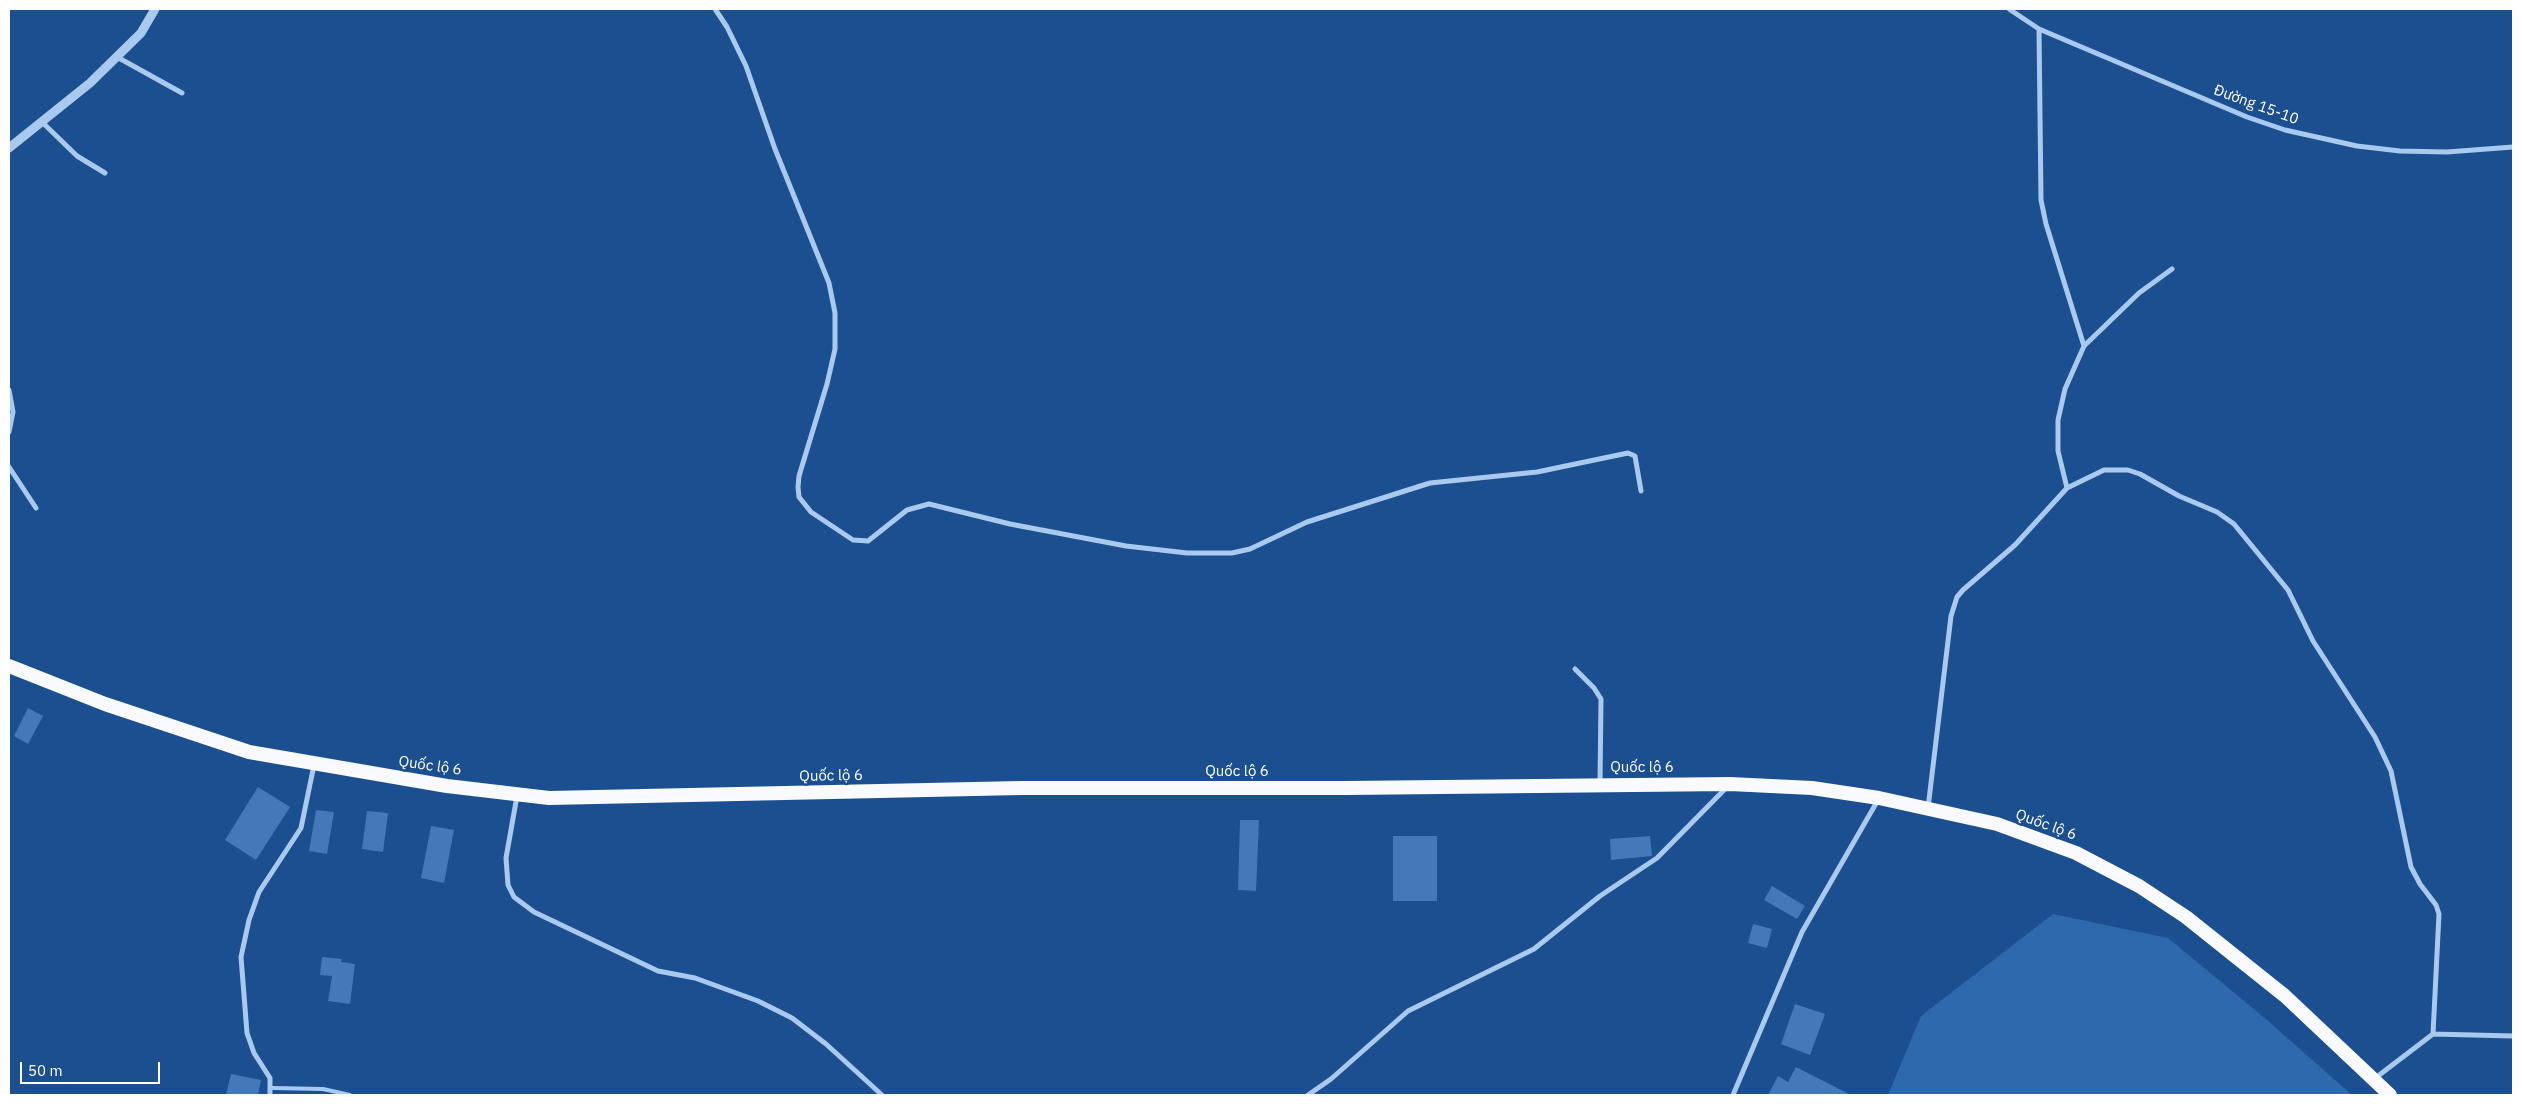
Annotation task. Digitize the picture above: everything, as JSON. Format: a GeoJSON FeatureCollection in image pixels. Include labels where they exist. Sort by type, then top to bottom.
{"type":"FeatureCollection","features":[{"type":"Feature","properties":{"kind":"highway","name":"Quốc lộ 6"},"geometry":{"type":"LineString","coordinates":[[9,666],[105,704],[249,752],[314,765],[447,786],[549,798],[1021,788],[1730,784],[1812,788],[1880,798],[1997,824],[2076,853],[2138,886],[2186,917],[2285,996],[2390,1095]]}},
{"type":"Feature","properties":{"kind":"street"},"geometry":{"type":"LineString","coordinates":[[9,148],[90,83],[141,33],[155,9]]}},
{"type":"Feature","properties":{"kind":"street"},"geometry":{"type":"LineString","coordinates":[[714,9],[727,27],[746,66],[775,149],[829,283],[835,313],[835,349],[798,487],[799,496],[811,512],[853,540],[868,541],[907,510],[929,504],[1010,524],[1126,546],[1187,553],[1232,553],[1250,550],[1307,522],[1430,482],[1537,472],[1628,453],[1635,456],[1641,491]]}},
{"type":"Feature","properties":{"kind":"street","name":"Đường 15-10"},"geometry":{"type":"LineString","coordinates":[[2009,9],[2039,29],[2247,118],[2314,138],[2400,151],[2447,152],[2513,147]]}},
{"type":"Feature","properties":{"kind":"street"},"geometry":{"type":"LineString","coordinates":[[2039,29],[2041,200],[2046,224],[2084,346]]}},
{"type":"Feature","properties":{"kind":"street"},"geometry":{"type":"LineString","coordinates":[[117,57],[182,93]]}},
{"type":"Feature","properties":{"kind":"street"},"geometry":{"type":"LineString","coordinates":[[42,122],[77,156],[105,173]]}},
{"type":"Feature","properties":{"kind":"street"},"geometry":{"type":"LineString","coordinates":[[2067,488],[2058,451],[2058,420],[2065,390],[2084,346],[2139,293],[2172,269]]}},
{"type":"Feature","properties":{"kind":"street"},"geometry":{"type":"LineString","coordinates":[[9,390],[13,412],[9,432]]}},
{"type":"Feature","properties":{"kind":"street"},"geometry":{"type":"LineString","coordinates":[[9,467],[36,508]]}},
{"type":"Feature","properties":{"kind":"street"},"geometry":{"type":"LineString","coordinates":[[1928,808],[1951,616],[1957,597],[2015,545],[2067,488],[2104,470],[2128,470],[2140,474],[2226,517],[2234,524],[2288,590],[2313,641],[2386,758],[2411,867],[2420,884],[2436,905],[2439,914],[2433,1034]]}},
{"type":"Feature","properties":{"kind":"street"},"geometry":{"type":"LineString","coordinates":[[1574,669],[1594,688],[1601,699],[1600,785]]}},
{"type":"Feature","properties":{"kind":"street"},"geometry":{"type":"LineString","coordinates":[[270,1095],[272,1088],[270,1078],[254,1053],[247,1033],[241,957],[249,920],[259,892],[301,828],[314,765]]}},
{"type":"Feature","properties":{"kind":"street"},"geometry":{"type":"LineString","coordinates":[[1308,1095],[1331,1080],[1408,1011],[1534,949],[1600,896],[1657,858],[1730,784]]}},
{"type":"Feature","properties":{"kind":"street"},"geometry":{"type":"LineString","coordinates":[[518,794],[506,858],[508,885],[514,897],[534,912],[658,971],[695,978],[758,1001],[792,1018],[826,1044],[882,1095]]}},
{"type":"Feature","properties":{"kind":"street"},"geometry":{"type":"LineString","coordinates":[[1733,1095],[1802,932],[1880,798]]}},
{"type":"Feature","properties":{"kind":"street"},"geometry":{"type":"LineString","coordinates":[[2374,1079],[2433,1034],[2513,1036]]}},
{"type":"Feature","properties":{"kind":"lane"},"geometry":{"type":"LineString","coordinates":[[272,1088],[322,1089],[350,1095]]}},
{"type":"Feature","properties":{"kind":"shaded area"},"geometry":{"type":"Polygon","coordinates":[[[2053,914],[2168,938],[2267,1020],[2352,1095],[1888,1095],[1921,1016],[2053,914]]]}},
{"type":"Feature","properties":{"kind":"building"},"geometry":{"type":"Polygon","coordinates":[[[28,708],[43,716],[28,744],[14,736],[28,708]]]}},
{"type":"Feature","properties":{"kind":"building"},"geometry":{"type":"Polygon","coordinates":[[[258,787],[290,807],[256,860],[225,840],[258,787]]]}},
{"type":"Feature","properties":{"kind":"building"},"geometry":{"type":"Polygon","coordinates":[[[316,810],[334,812],[327,854],[309,851],[316,810]]]}},
{"type":"Feature","properties":{"kind":"building"},"geometry":{"type":"Polygon","coordinates":[[[367,811],[388,813],[383,852],[362,849],[367,811]]]}},
{"type":"Feature","properties":{"kind":"building"},"geometry":{"type":"Polygon","coordinates":[[[1240,820],[1259,820],[1256,891],[1238,890],[1240,820]]]}},
{"type":"Feature","properties":{"kind":"building"},"geometry":{"type":"Polygon","coordinates":[[[431,826],[454,830],[444,883],[421,878],[431,826]]]}},
{"type":"Feature","properties":{"kind":"building"},"geometry":{"type":"Polygon","coordinates":[[[1393,836],[1437,836],[1437,901],[1393,901],[1393,836]]]}},
{"type":"Feature","properties":{"kind":"building"},"geometry":{"type":"Polygon","coordinates":[[[1650,836],[1652,856],[1611,860],[1610,839],[1650,836]]]}},
{"type":"Feature","properties":{"kind":"building"},"geometry":{"type":"Polygon","coordinates":[[[1772,886],[1805,906],[1797,919],[1764,900],[1772,886]]]}},
{"type":"Feature","properties":{"kind":"building"},"geometry":{"type":"Polygon","coordinates":[[[1753,924],[1772,929],[1767,948],[1748,943],[1753,924]]]}},
{"type":"Feature","properties":{"kind":"building"},"geometry":{"type":"Polygon","coordinates":[[[322,957],[342,959],[341,962],[355,964],[350,1004],[328,1001],[332,976],[320,975],[322,957]]]}},
{"type":"Feature","properties":{"kind":"building"},"geometry":{"type":"Polygon","coordinates":[[[1795,1004],[1825,1014],[1810,1055],[1781,1044],[1795,1004]]]}},
{"type":"Feature","properties":{"kind":"building"},"geometry":{"type":"Polygon","coordinates":[[[1796,1067],[1851,1095],[1768,1095],[1778,1076],[1788,1082],[1796,1067]]]}},
{"type":"Feature","properties":{"kind":"building"},"geometry":{"type":"Polygon","coordinates":[[[231,1074],[261,1080],[258,1095],[226,1095],[231,1074]]]}}]}
